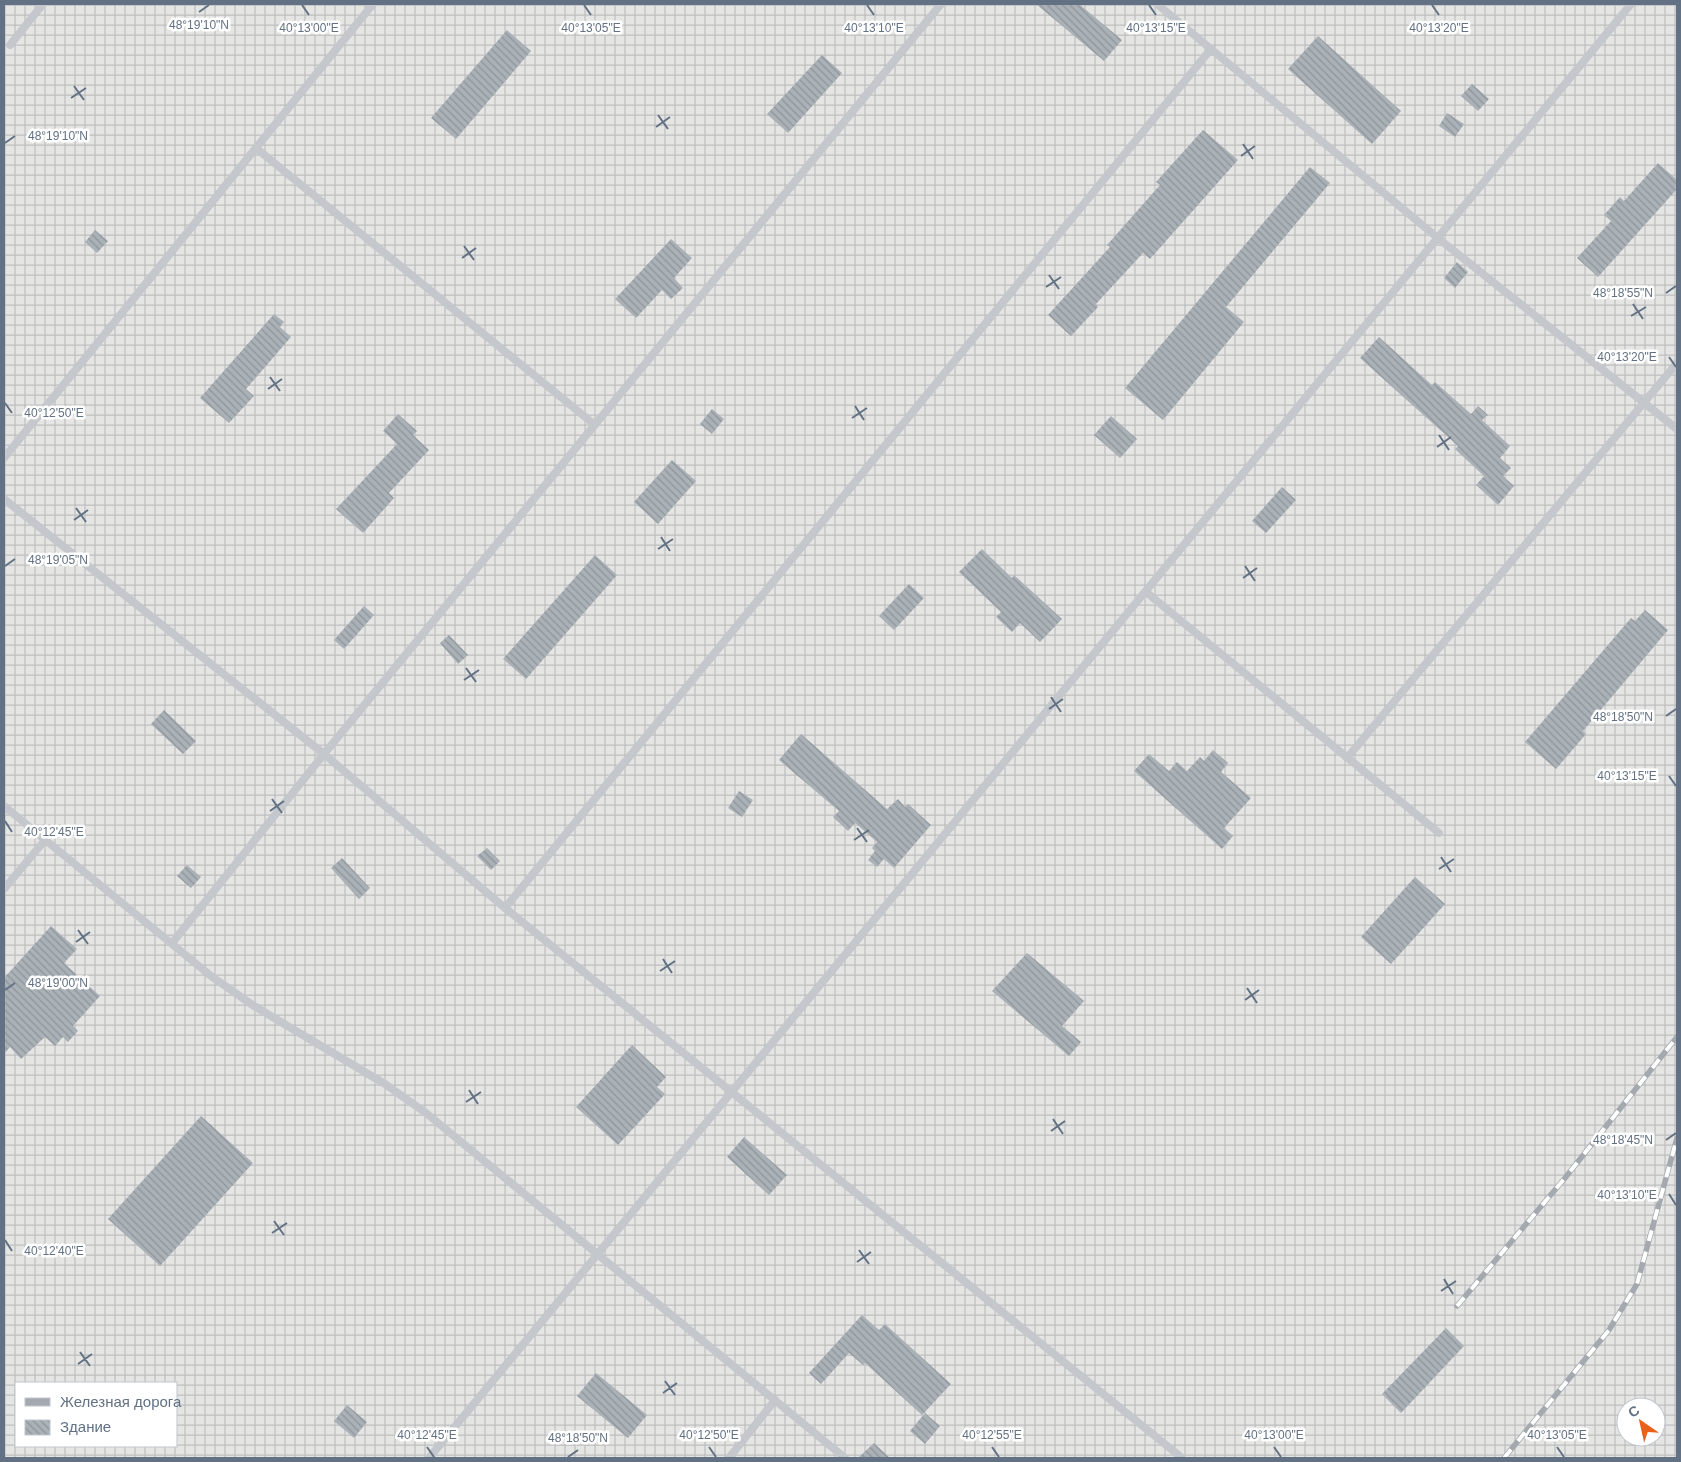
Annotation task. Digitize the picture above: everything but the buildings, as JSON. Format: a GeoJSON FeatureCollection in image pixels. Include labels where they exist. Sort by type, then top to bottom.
{"type":"FeatureCollection","features":[{"type":"Feature","properties":{"kind":"lane"},"geometry":{"type":"LineString","coordinates":[[10,45],[43,4]]}},
{"type":"Feature","properties":{"kind":"lane"},"geometry":{"type":"LineString","coordinates":[[4,458],[373,4]]}},
{"type":"Feature","properties":{"kind":"lane"},"geometry":{"type":"LineString","coordinates":[[172,943],[324,754],[940,4]]}},
{"type":"Feature","properties":{"kind":"lane"},"geometry":{"type":"LineString","coordinates":[[1157,4],[1438,239],[1677,429]]}},
{"type":"Feature","properties":{"kind":"lane"},"geometry":{"type":"LineString","coordinates":[[429,1458],[1631,4]]}},
{"type":"Feature","properties":{"kind":"lane"},"geometry":{"type":"LineString","coordinates":[[505,908],[1211,49]]}},
{"type":"Feature","properties":{"kind":"lane"},"geometry":{"type":"LineString","coordinates":[[256,148],[595,425]]}},
{"type":"Feature","properties":{"kind":"lane"},"geometry":{"type":"LineString","coordinates":[[1347,758],[1677,364]]}},
{"type":"Feature","properties":{"kind":"lane"},"geometry":{"type":"LineString","coordinates":[[4,499],[324,754],[505,908],[1182,1458]]}},
{"type":"Feature","properties":{"kind":"lane"},"geometry":{"type":"LineString","coordinates":[[1146,592],[1439,833]]}},
{"type":"Feature","properties":{"kind":"lane"},"geometry":{"type":"LineString","coordinates":[[4,806],[172,943],[254,1006],[385,1084],[426,1113],[845,1458]]}},
{"type":"Feature","properties":{"kind":"lane"},"geometry":{"type":"LineString","coordinates":[[4,890],[45,840]]}},
{"type":"Feature","properties":{"kind":"lane"},"geometry":{"type":"LineString","coordinates":[[729,1458],[775,1400]]}},
{"type":"Feature","properties":{"kind":"shaded area"},"geometry":{"type":"Polygon","coordinates":[[[4,4],[1677,4],[1677,1458],[4,1458],[4,4]]]}},
{"type":"Feature","properties":{"kind":"railway"},"geometry":{"type":"LineString","coordinates":[[1457,1306],[1565,1178],[1677,1037]]}},
{"type":"Feature","properties":{"kind":"railway"},"geometry":{"type":"LineString","coordinates":[[1504,1458],[1609,1330],[1637,1284],[1677,1138]]}}]}
